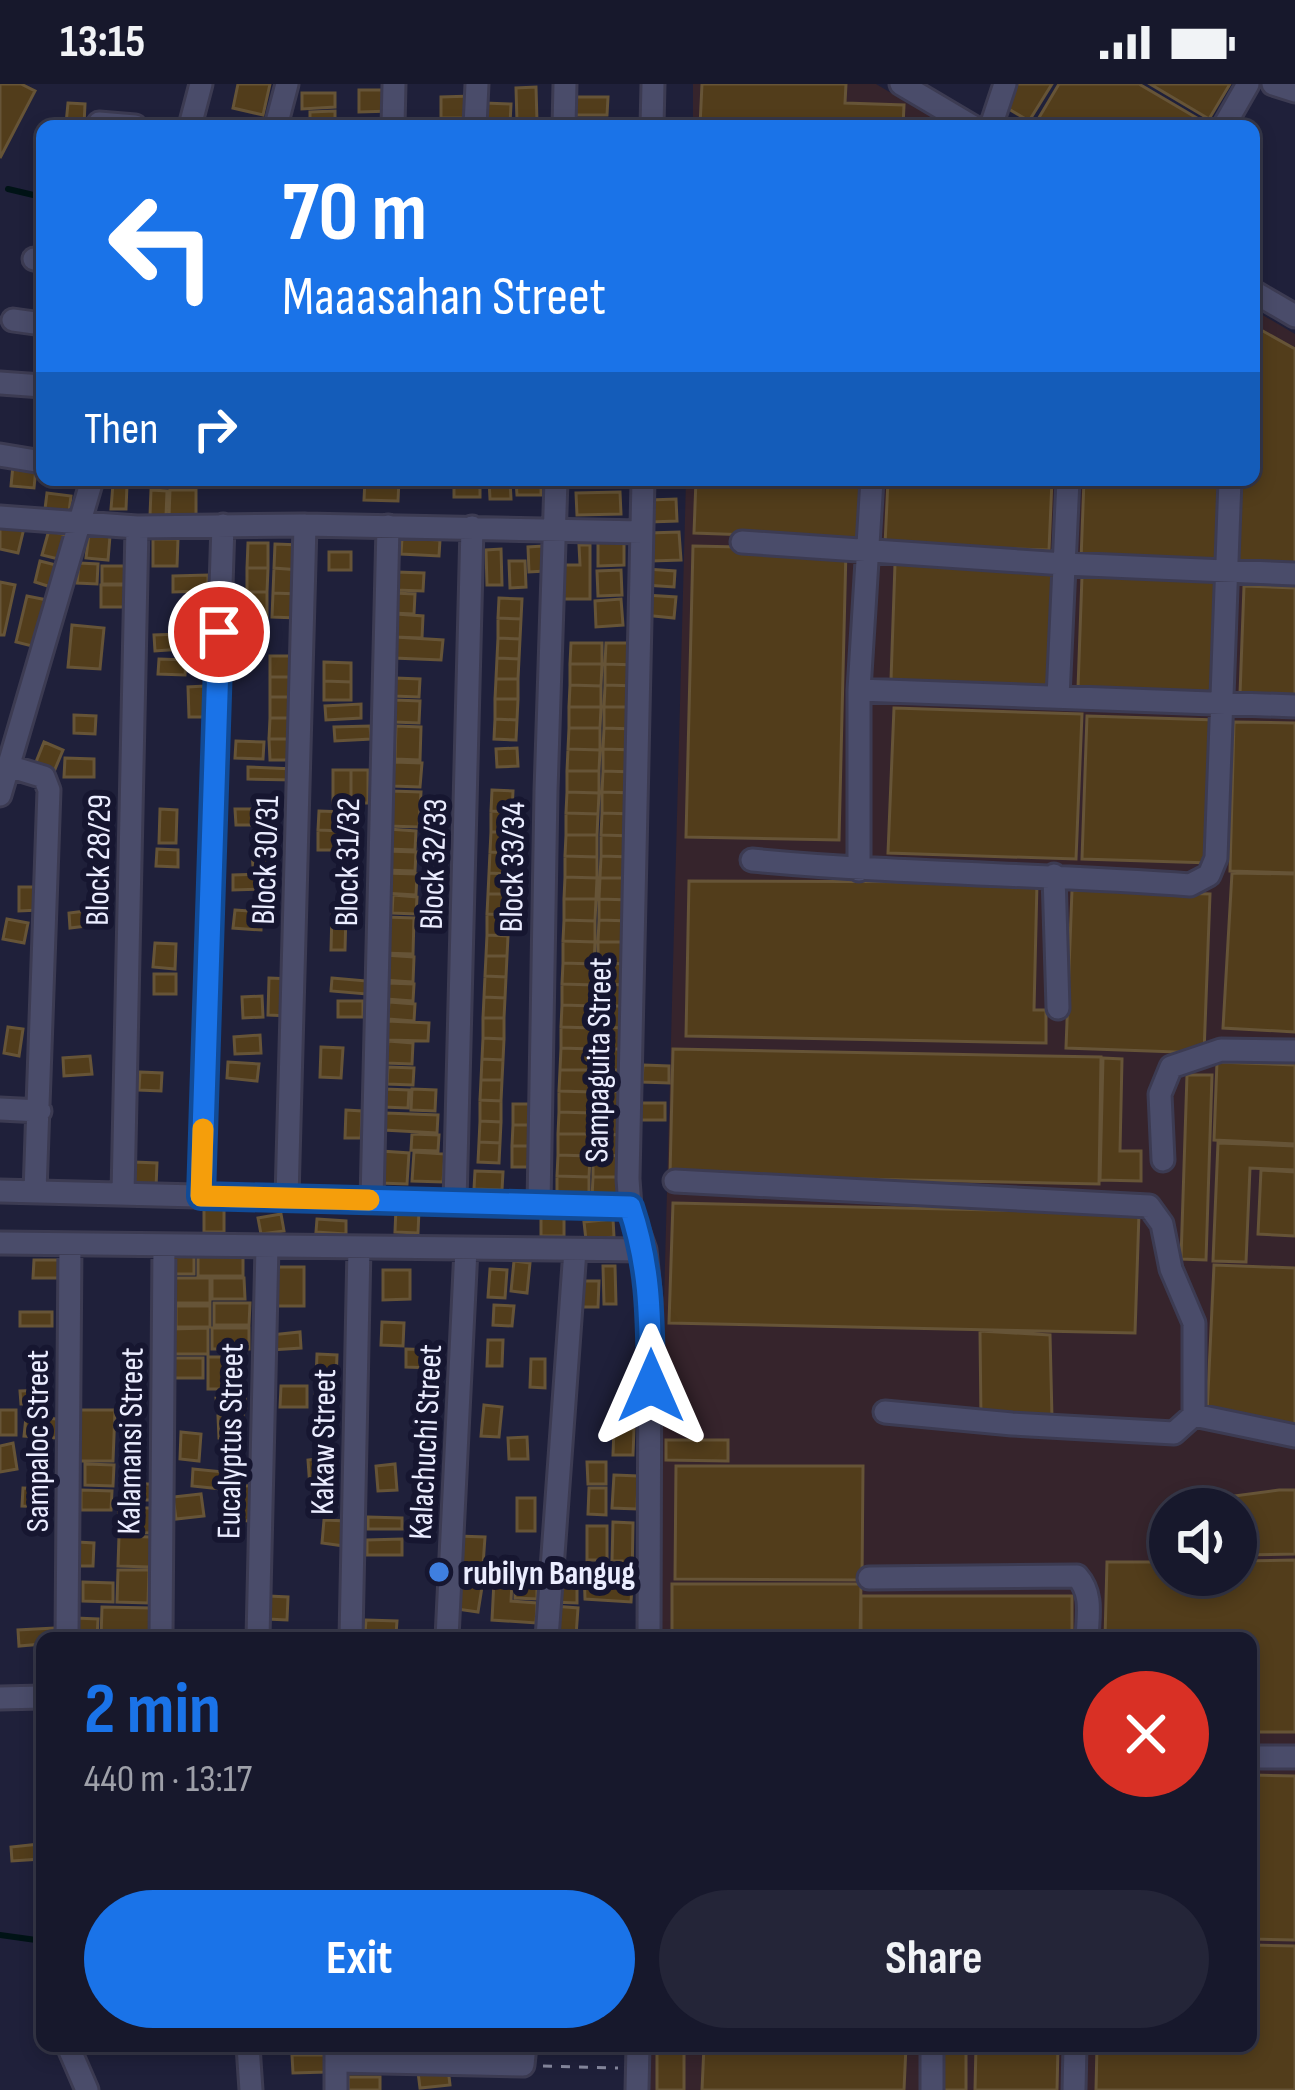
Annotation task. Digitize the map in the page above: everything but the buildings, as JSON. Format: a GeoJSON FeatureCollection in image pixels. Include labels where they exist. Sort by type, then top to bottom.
{"type":"FeatureCollection","features":[{"type":"Feature","properties":{"kind":"street"},"geometry":{"type":"LineString","coordinates":[[191,120],[199,84]]}},
{"type":"Feature","properties":{"kind":"street"},"geometry":{"type":"LineString","coordinates":[[278,120],[287,84]]}},
{"type":"Feature","properties":{"kind":"street"},"geometry":{"type":"LineString","coordinates":[[393,120],[394,84]]}},
{"type":"Feature","properties":{"kind":"street"},"geometry":{"type":"LineString","coordinates":[[476,120],[477,84]]}},
{"type":"Feature","properties":{"kind":"street"},"geometry":{"type":"LineString","coordinates":[[564,120],[565,84]]}},
{"type":"Feature","properties":{"kind":"street"},"geometry":{"type":"LineString","coordinates":[[652,120],[653,84]]}},
{"type":"Feature","properties":{"kind":"street"},"geometry":{"type":"LineString","coordinates":[[901,84],[962,120]]}},
{"type":"Feature","properties":{"kind":"street"},"geometry":{"type":"LineString","coordinates":[[994,120],[1005,84]]}},
{"type":"Feature","properties":{"kind":"street"},"geometry":{"type":"LineString","coordinates":[[1227,120],[1248,84]]}},
{"type":"Feature","properties":{"kind":"street"},"geometry":{"type":"LineString","coordinates":[[1273,84],[1295,91]]}},
{"type":"Feature","properties":{"kind":"street"},"geometry":{"type":"LineString","coordinates":[[1260,296],[1295,316]]}},
{"type":"Feature","properties":{"kind":"street"},"geometry":{"type":"LineString","coordinates":[[14,320],[36,323]]}},
{"type":"Feature","properties":{"kind":"street"},"geometry":{"type":"LineString","coordinates":[[0,382],[36,385]]}},
{"type":"Feature","properties":{"kind":"street"},"geometry":{"type":"LineString","coordinates":[[0,455],[36,461]]}},
{"type":"Feature","properties":{"kind":"street"},"geometry":{"type":"LineString","coordinates":[[0,795],[91,525],[92,486]]}},
{"type":"Feature","properties":{"kind":"street","name":"Block 33/34"},"geometry":{"type":"LineString","coordinates":[[539,1205],[545,791],[556,486]]}},
{"type":"Feature","properties":{"kind":"street","name":"Sampaguita Street"},"geometry":{"type":"LineString","coordinates":[[643,486],[630,1207],[645,1250],[650,1299],[649,1632]]}},
{"type":"Feature","properties":{"kind":"street"},"geometry":{"type":"LineString","coordinates":[[859,870],[859,690],[872,486]]}},
{"type":"Feature","properties":{"kind":"street"},"geometry":{"type":"LineString","coordinates":[[1058,698],[1068,486]]}},
{"type":"Feature","properties":{"kind":"street"},"geometry":{"type":"LineString","coordinates":[[752,860],[859,870],[1054,875],[1190,885],[1209,875],[1216,857],[1230,486]]}},
{"type":"Feature","properties":{"kind":"street"},"geometry":{"type":"LineString","coordinates":[[0,517],[137,527],[305,525],[642,532]]}},
{"type":"Feature","properties":{"kind":"street"},"geometry":{"type":"LineString","coordinates":[[201,1196],[223,525]]}},
{"type":"Feature","properties":{"kind":"street","name":"Block 30/31"},"geometry":{"type":"LineString","coordinates":[[287,1198],[305,525]]}},
{"type":"Feature","properties":{"kind":"street","name":"Block 31/32"},"geometry":{"type":"LineString","coordinates":[[372,1200],[388,526]]}},
{"type":"Feature","properties":{"kind":"street","name":"Block 28/29"},"geometry":{"type":"LineString","coordinates":[[123,1194],[137,527]]}},
{"type":"Feature","properties":{"kind":"street","name":"Block 32/33"},"geometry":{"type":"LineString","coordinates":[[455,1203],[472,527]]}},
{"type":"Feature","properties":{"kind":"street"},"geometry":{"type":"LineString","coordinates":[[742,542],[1295,574]]}},
{"type":"Feature","properties":{"kind":"street"},"geometry":{"type":"LineString","coordinates":[[859,690],[1295,706]]}},
{"type":"Feature","properties":{"kind":"street"},"geometry":{"type":"LineString","coordinates":[[8,766],[44,777],[49,790],[35,1192]]}},
{"type":"Feature","properties":{"kind":"street"},"geometry":{"type":"LineString","coordinates":[[1054,875],[1058,1008]]}},
{"type":"Feature","properties":{"kind":"street"},"geometry":{"type":"LineString","coordinates":[[1163,1160],[1160,1094],[1171,1067],[1221,1050],[1295,1051]]}},
{"type":"Feature","properties":{"kind":"street"},"geometry":{"type":"LineString","coordinates":[[0,1108],[40,1112]]}},
{"type":"Feature","properties":{"kind":"street"},"geometry":{"type":"LineString","coordinates":[[675,1181],[1149,1206],[1162,1224],[1171,1269],[1194,1323],[1194,1415],[1174,1433],[885,1412]]}},
{"type":"Feature","properties":{"kind":"street"},"geometry":{"type":"LineString","coordinates":[[0,1191],[630,1207]]}},
{"type":"Feature","properties":{"kind":"street"},"geometry":{"type":"LineString","coordinates":[[0,1243],[645,1250]]}},
{"type":"Feature","properties":{"kind":"street","name":"Sampaloc Street"},"geometry":{"type":"LineString","coordinates":[[67,1632],[70,1244]]}},
{"type":"Feature","properties":{"kind":"street","name":"Kalamansi Street"},"geometry":{"type":"LineString","coordinates":[[160,1632],[164,1245]]}},
{"type":"Feature","properties":{"kind":"street","name":"Eucalyptus Street"},"geometry":{"type":"LineString","coordinates":[[258,1632],[267,1246]]}},
{"type":"Feature","properties":{"kind":"street","name":"Kakaw Street"},"geometry":{"type":"LineString","coordinates":[[351,1632],[359,1247]]}},
{"type":"Feature","properties":{"kind":"street","name":"Kalachuchi Street"},"geometry":{"type":"LineString","coordinates":[[447,1632],[466,1249]]}},
{"type":"Feature","properties":{"kind":"street"},"geometry":{"type":"LineString","coordinates":[[547,1632],[575,1250]]}},
{"type":"Feature","properties":{"kind":"street"},"geometry":{"type":"LineString","coordinates":[[1194,1415],[1295,1436]]}},
{"type":"Feature","properties":{"kind":"street"},"geometry":{"type":"LineString","coordinates":[[869,1578],[1077,1576],[1086,1586],[1088,1632]]}},
{"type":"Feature","properties":{"kind":"street"},"geometry":{"type":"LineString","coordinates":[[0,1698],[36,1697]]}},
{"type":"Feature","properties":{"kind":"street"},"geometry":{"type":"LineString","coordinates":[[1257,1757],[1295,1757]]}},
{"type":"Feature","properties":{"kind":"street"},"geometry":{"type":"LineString","coordinates":[[71,2052],[87,2090]]}},
{"type":"Feature","properties":{"kind":"street"},"geometry":{"type":"LineString","coordinates":[[248,2052],[250,2090]]}},
{"type":"Feature","properties":{"kind":"street"},"geometry":{"type":"LineString","coordinates":[[932,2052],[932,2090]]}},
{"type":"Feature","properties":{"kind":"street"},"geometry":{"type":"LineString","coordinates":[[1074,2090],[1076,2052]]}},
{"type":"Feature","properties":{"kind":"street"},"geometry":{"type":"LineString","coordinates":[[336,2090],[336,2054],[524,2056]]}},
{"type":"Feature","properties":{"kind":"path"},"geometry":{"type":"LineString","coordinates":[[524,2056],[638,2068]]}},
{"type":"Feature","properties":{"kind":"shaded area"},"geometry":{"type":"Polygon","coordinates":[[[693,84],[876,84],[937,120],[693,120],[693,84]]]}},
{"type":"Feature","properties":{"kind":"shaded area"},"geometry":{"type":"Polygon","coordinates":[[[1260,314],[1295,334],[1295,2090],[650,2090],[650,2052],[1257,2052],[1257,1632],[655,1632],[686,486],[1260,486],[1260,314]]]}},
{"type":"Feature","properties":{"kind":"waterway"},"geometry":{"type":"LineString","coordinates":[[8,189],[36,196]]}},
{"type":"Feature","properties":{"kind":"waterway"},"geometry":{"type":"LineString","coordinates":[[0,1935],[36,1940]]}},
{"type":"Feature","properties":{"kind":"slow traffic"},"geometry":{"type":"LineString","coordinates":[[203,1129],[201,1196],[369,1200]]}},
{"type":"Feature","properties":{"kind":"place","name":"rubilyn Bangug"},"geometry":{"type":"Point","coordinates":[439,1572]}},
{"type":"Feature","properties":{"kind":"route"},"geometry":{"type":"LineString","coordinates":[[219,632],[201,1196],[630,1207],[645,1250],[651,1386]]}}]}
